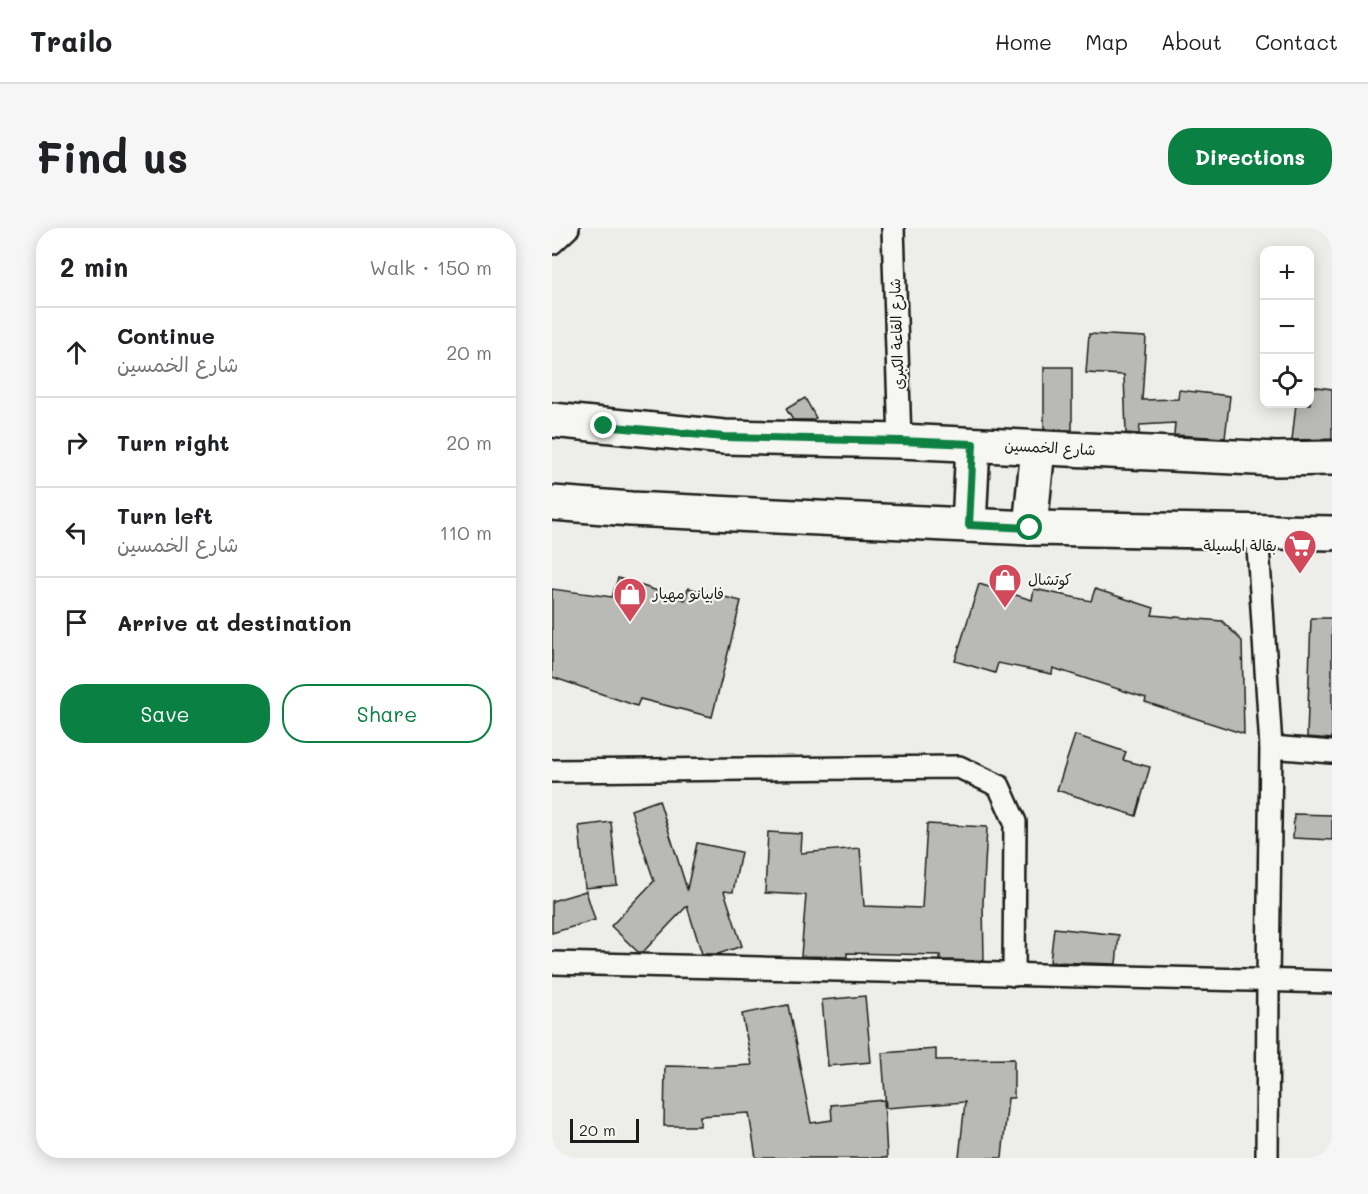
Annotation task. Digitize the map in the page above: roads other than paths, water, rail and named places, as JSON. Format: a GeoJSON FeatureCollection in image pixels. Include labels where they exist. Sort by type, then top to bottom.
{"type":"FeatureCollection","features":[{"type":"Feature","properties":{"kind":"main road","name":"شارع الخمسين"},"geometry":{"type":"LineString","coordinates":[[552,420],[724,437],[900,441],[1276,459],[1332,458]]}},
{"type":"Feature","properties":{"kind":"main road"},"geometry":{"type":"LineString","coordinates":[[969,525],[973,444]]}},
{"type":"Feature","properties":{"kind":"main road"},"geometry":{"type":"LineString","coordinates":[[1030,528],[1038,448]]}},
{"type":"Feature","properties":{"kind":"main road"},"geometry":{"type":"LineString","coordinates":[[552,503],[631,509],[1030,528],[1332,533]]}},
{"type":"Feature","properties":{"kind":"street"},"geometry":{"type":"LineString","coordinates":[[552,243],[568,228]]}},
{"type":"Feature","properties":{"kind":"street","name":"شارع القاعة الكبرى"},"geometry":{"type":"LineString","coordinates":[[893,228],[900,441]]}},
{"type":"Feature","properties":{"kind":"street"},"geometry":{"type":"LineString","coordinates":[[1257,531],[1271,747],[1267,1158]]}},
{"type":"Feature","properties":{"kind":"street"},"geometry":{"type":"LineString","coordinates":[[1271,747],[1332,752]]}},
{"type":"Feature","properties":{"kind":"street"},"geometry":{"type":"LineString","coordinates":[[552,771],[959,767],[999,786],[1015,822],[1014,975]]}},
{"type":"Feature","properties":{"kind":"street"},"geometry":{"type":"LineString","coordinates":[[552,963],[1332,982]]}},
{"type":"Feature","properties":{"kind":"place","name":"بقالة المسيلة"},"geometry":{"type":"Point","coordinates":[1300,575]}},
{"type":"Feature","properties":{"kind":"place","name":"كوتشال"},"geometry":{"type":"Point","coordinates":[1005,609]}},
{"type":"Feature","properties":{"kind":"place","name":"فابيانو مهيار"},"geometry":{"type":"Point","coordinates":[630,623]}}]}
